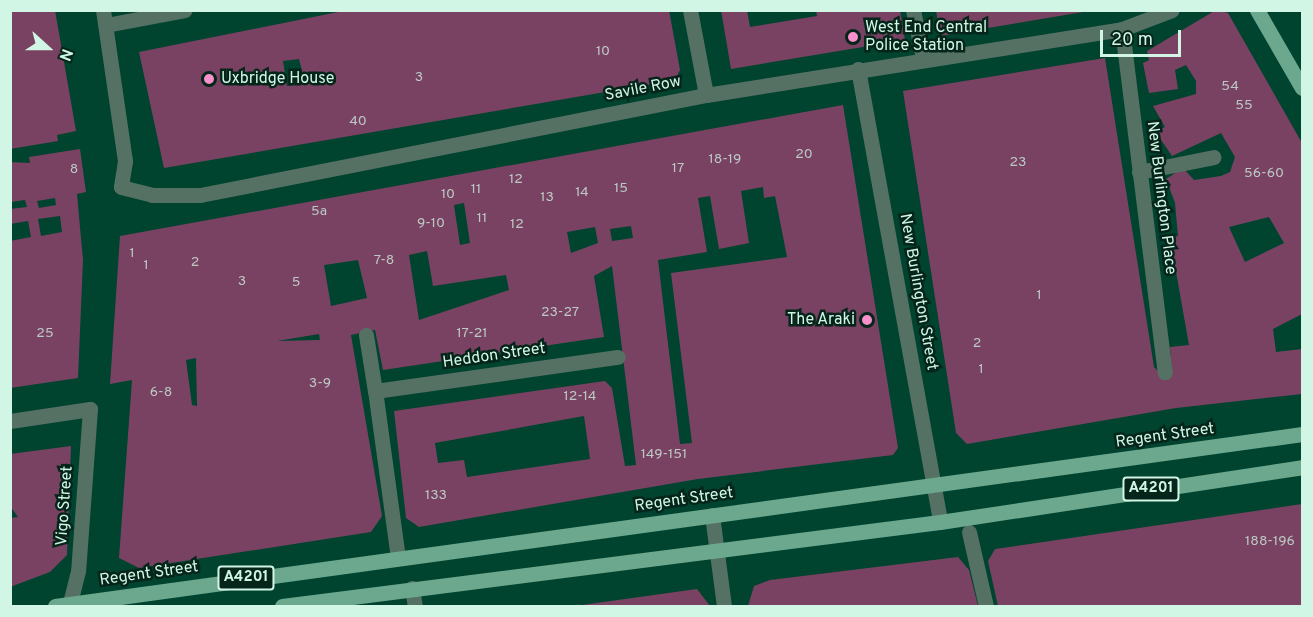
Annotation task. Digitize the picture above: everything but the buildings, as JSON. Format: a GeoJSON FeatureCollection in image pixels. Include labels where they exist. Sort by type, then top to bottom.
{"type":"FeatureCollection","features":[{"type":"Feature","properties":{"kind":"main road"},"geometry":{"type":"LineString","coordinates":[[1257,10],[1302,88]]}},
{"type":"Feature","properties":{"kind":"main road","name":"Regent Street"},"geometry":{"type":"LineString","coordinates":[[65,606],[1302,434]]}},
{"type":"Feature","properties":{"kind":"main road","name":"A4201"},"geometry":{"type":"LineString","coordinates":[[282,606],[940,522],[1302,466]]}},
{"type":"Feature","properties":{"kind":"street"},"geometry":{"type":"LineString","coordinates":[[104,18],[185,10]]}},
{"type":"Feature","properties":{"kind":"street"},"geometry":{"type":"LineString","coordinates":[[690,10],[706,95]]}},
{"type":"Feature","properties":{"kind":"street"},"geometry":{"type":"LineString","coordinates":[[913,10],[923,58]]}},
{"type":"Feature","properties":{"kind":"street","name":"Savile Row"},"geometry":{"type":"LineString","coordinates":[[104,18],[125,161],[121,187],[152,195],[200,195],[706,95],[923,58],[1122,29],[1172,10]]}},
{"type":"Feature","properties":{"kind":"street","name":"New Burlington Place"},"geometry":{"type":"LineString","coordinates":[[1122,29],[1165,372]]}},
{"type":"Feature","properties":{"kind":"street","name":"New Burlington Street"},"geometry":{"type":"LineString","coordinates":[[858,69],[940,522]]}},
{"type":"Feature","properties":{"kind":"street"},"geometry":{"type":"LineString","coordinates":[[1139,171],[1214,158]]}},
{"type":"Feature","properties":{"kind":"street"},"geometry":{"type":"LineString","coordinates":[[366,335],[398,558]]}},
{"type":"Feature","properties":{"kind":"street","name":"Heddon Street"},"geometry":{"type":"LineString","coordinates":[[375,391],[618,357]]}},
{"type":"Feature","properties":{"kind":"street","name":"Vigo Street"},"geometry":{"type":"LineString","coordinates":[[10,421],[90,409],[78,570],[65,606]]}},
{"type":"Feature","properties":{"kind":"street"},"geometry":{"type":"LineString","coordinates":[[712,515],[724,606]]}},
{"type":"Feature","properties":{"kind":"street"},"geometry":{"type":"LineString","coordinates":[[969,532],[986,606]]}},
{"type":"Feature","properties":{"kind":"street"},"geometry":{"type":"LineString","coordinates":[[412,588],[415,606]]}},
{"type":"Feature","properties":{"kind":"place","name":"West End Central Police Station"},"geometry":{"type":"Point","coordinates":[853,37]}},
{"type":"Feature","properties":{"kind":"place","name":"Uxbridge House"},"geometry":{"type":"Point","coordinates":[209,79]}},
{"type":"Feature","properties":{"kind":"place","name":"The Araki"},"geometry":{"type":"Point","coordinates":[867,320]}}]}
